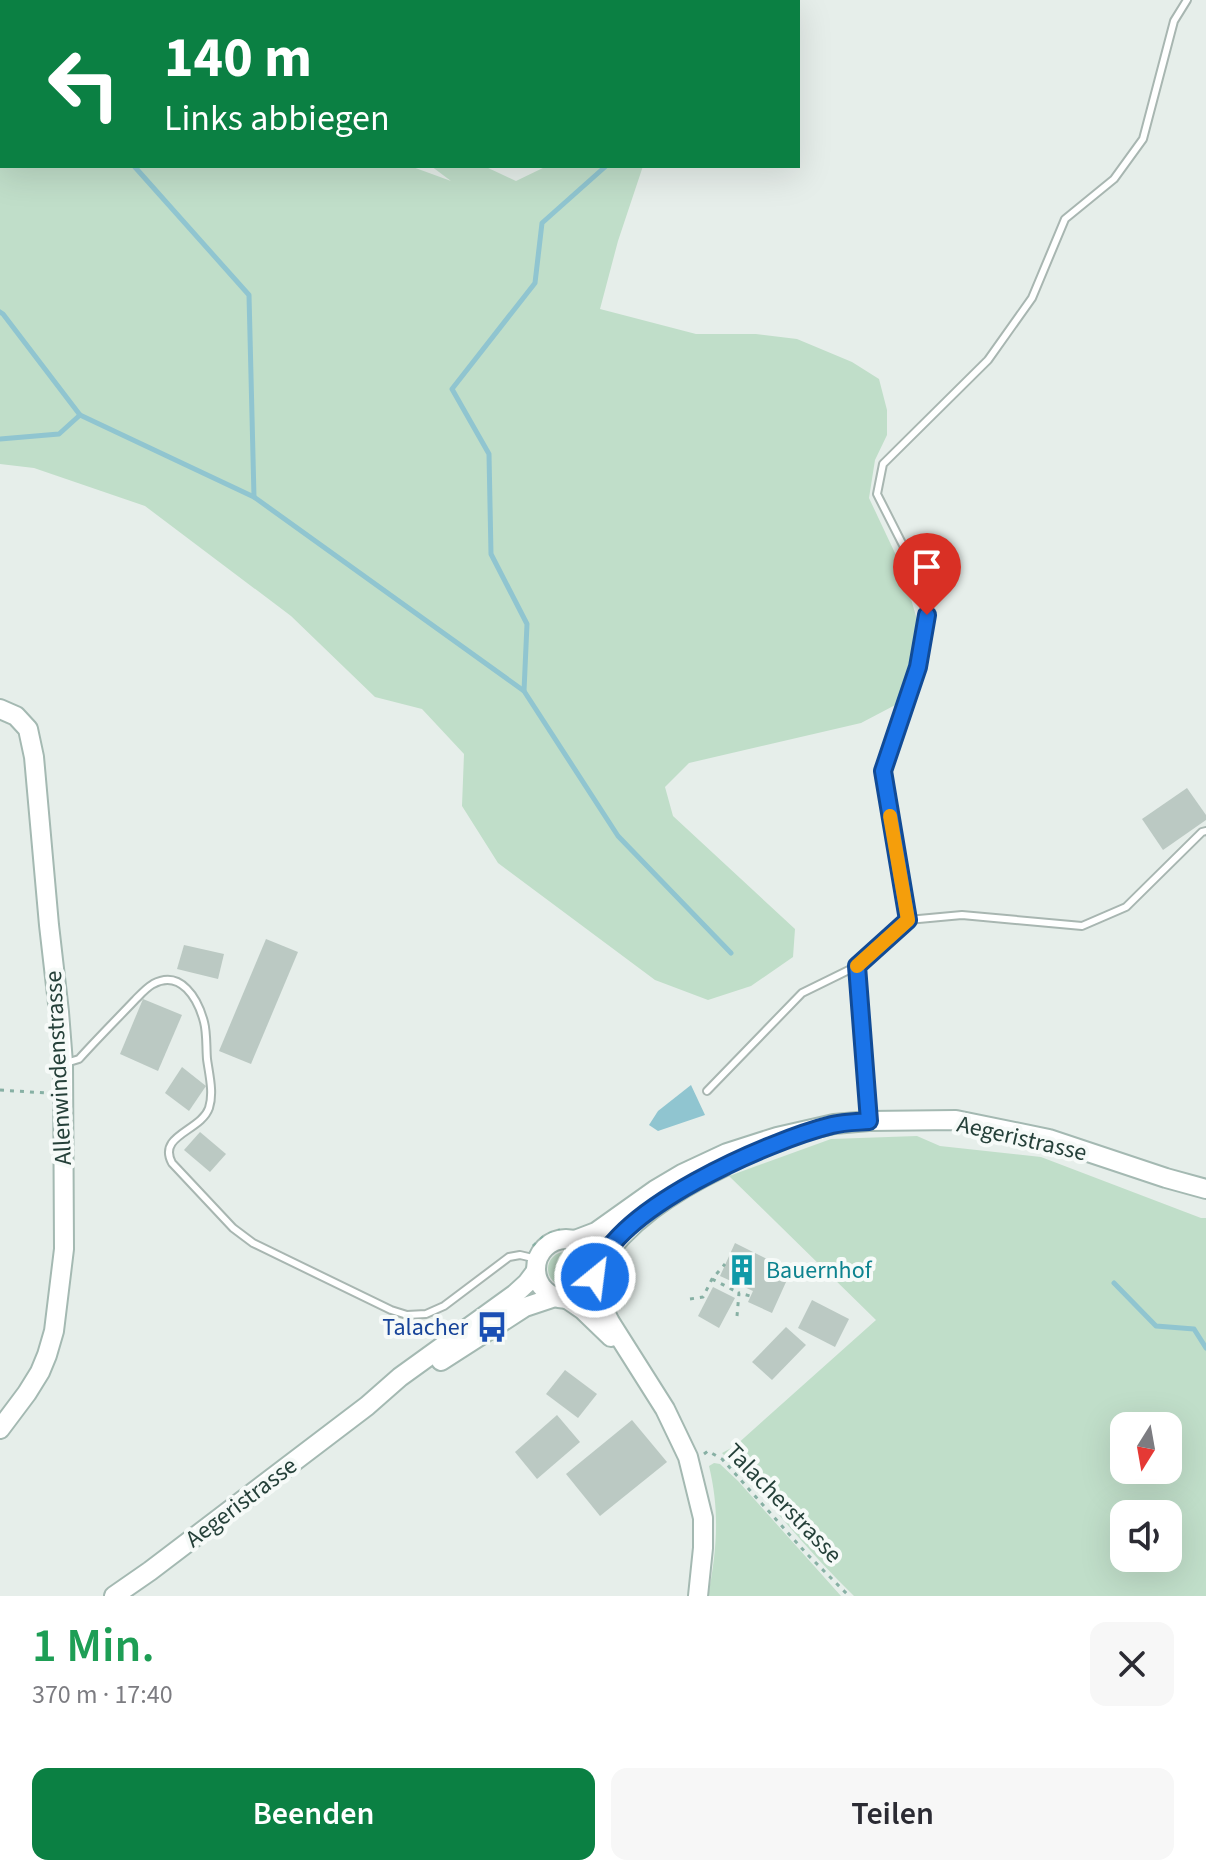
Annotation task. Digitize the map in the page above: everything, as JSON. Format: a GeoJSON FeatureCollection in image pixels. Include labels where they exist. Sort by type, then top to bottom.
{"type":"FeatureCollection","features":[{"type":"Feature","properties":{"kind":"main road","name":"Allenwindenstrasse"},"geometry":{"type":"LineString","coordinates":[[0,709],[16,716],[28,729],[34,757],[63,1063],[64,1249],[54,1331],[40,1372],[0,1429]]}},
{"type":"Feature","properties":{"kind":"main road","name":"Aegeristrasse"},"geometry":{"type":"LineString","coordinates":[[114,1596],[367,1406],[400,1377],[515,1294],[527,1283],[533,1262],[541,1251],[556,1240],[571,1234],[596,1232],[655,1190],[710,1160],[777,1137],[834,1124],[956,1120],[1049,1139],[1206,1189]]}},
{"type":"Feature","properties":{"kind":"main road","name":"Aegeristrasse"},"geometry":{"type":"LineString","coordinates":[[367,1406],[404,1386],[525,1307],[574,1298],[585,1292],[613,1243],[679,1191],[748,1156],[834,1124]]}},
{"type":"Feature","properties":{"kind":"main road"},"geometry":{"type":"LineString","coordinates":[[571,1234],[594,1256],[596,1295],[665,1409],[690,1463],[703,1518],[698,1596]]}},
{"type":"Feature","properties":{"kind":"main road"},"geometry":{"type":"LineString","coordinates":[[533,1262],[542,1287],[594,1319],[632,1359]]}},
{"type":"Feature","properties":{"kind":"lane"},"geometry":{"type":"LineString","coordinates":[[908,920],[883,771],[918,667],[927,615],[910,559],[877,494],[883,464],[988,360],[1032,298],[1065,219],[1114,179],[1143,139],[1174,21],[1187,0]]}},
{"type":"Feature","properties":{"kind":"lane"},"geometry":{"type":"LineString","coordinates":[[707,1091],[802,993],[857,966],[908,920],[962,915],[1082,926],[1126,907],[1206,831]]}},
{"type":"Feature","properties":{"kind":"lane"},"geometry":{"type":"LineString","coordinates":[[857,966],[869,1121]]}},
{"type":"Feature","properties":{"kind":"lane"},"geometry":{"type":"LineString","coordinates":[[63,1063],[79,1059],[153,984],[164,980],[174,981],[193,994],[204,1021],[211,1096],[202,1119],[174,1139],[168,1156],[233,1228],[253,1243],[407,1315],[426,1314],[444,1306],[509,1257],[516,1255],[533,1262]]}},
{"type":"Feature","properties":{"kind":"path"},"geometry":{"type":"LineString","coordinates":[[0,1090],[63,1095]]}},
{"type":"Feature","properties":{"kind":"path"},"geometry":{"type":"LineString","coordinates":[[533,1262],[535,1244],[544,1236],[571,1234]]}},
{"type":"Feature","properties":{"kind":"path"},"geometry":{"type":"LineString","coordinates":[[690,1299],[703,1297],[712,1279],[725,1264]]}},
{"type":"Feature","properties":{"kind":"path"},"geometry":{"type":"LineString","coordinates":[[712,1279],[750,1296]]}},
{"type":"Feature","properties":{"kind":"path"},"geometry":{"type":"LineString","coordinates":[[737,1316],[739,1293]]}},
{"type":"Feature","properties":{"kind":"path","name":"Talacherstrasse"},"geometry":{"type":"LineString","coordinates":[[690,1463],[708,1451],[722,1459],[849,1596]]}},
{"type":"Feature","properties":{"kind":"green space"},"geometry":{"type":"Polygon","coordinates":[[[0,168],[415,168],[451,181],[434,168],[488,168],[516,181],[543,168],[642,168],[600,309],[696,334],[756,334],[797,339],[852,362],[879,379],[887,410],[887,435],[875,460],[869,498],[902,568],[918,623],[901,702],[861,723],[689,763],[665,787],[673,816],[795,929],[793,957],[751,986],[708,1000],[655,980],[498,863],[462,806],[464,754],[422,709],[375,697],[291,616],[145,506],[34,468],[0,464],[0,168]]]}},
{"type":"Feature","properties":{"kind":"green space"},"geometry":{"type":"Polygon","coordinates":[[[917,1136],[940,1146],[1041,1157],[1206,1218],[1206,1596],[854,1596],[722,1453],[735,1446],[876,1320],[729,1176],[831,1139],[917,1136]]]}},
{"type":"Feature","properties":{"kind":"green space"},"geometry":{"type":"Polygon","coordinates":[[[565,1252],[577,1257],[582,1269],[577,1281],[565,1286],[553,1281],[548,1269],[553,1257],[565,1252]]]}},
{"type":"Feature","properties":{"kind":"green space"},"geometry":{"type":"Polygon","coordinates":[[[720,1464],[738,1481],[841,1596],[708,1596],[716,1531],[715,1499],[709,1466],[720,1464]]]}},
{"type":"Feature","properties":{"kind":"water"},"geometry":{"type":"Polygon","coordinates":[[[691,1085],[705,1115],[658,1131],[649,1125],[658,1111],[691,1085]]]}},
{"type":"Feature","properties":{"kind":"building"},"geometry":{"type":"Polygon","coordinates":[[[1187,788],[1206,815],[1206,820],[1163,850],[1142,819],[1187,788]]]}},
{"type":"Feature","properties":{"kind":"building"},"geometry":{"type":"Polygon","coordinates":[[[266,939],[298,952],[251,1064],[219,1051],[266,939]]]}},
{"type":"Feature","properties":{"kind":"building"},"geometry":{"type":"Polygon","coordinates":[[[184,945],[224,954],[218,979],[177,969],[184,945]]]}},
{"type":"Feature","properties":{"kind":"building"},"geometry":{"type":"Polygon","coordinates":[[[143,999],[182,1015],[158,1071],[120,1054],[143,999]]]}},
{"type":"Feature","properties":{"kind":"building"},"geometry":{"type":"Polygon","coordinates":[[[182,1067],[206,1086],[189,1111],[165,1093],[182,1067]]]}},
{"type":"Feature","properties":{"kind":"building"},"geometry":{"type":"Polygon","coordinates":[[[200,1132],[226,1154],[210,1172],[184,1150],[200,1132]]]}},
{"type":"Feature","properties":{"kind":"building"},"geometry":{"type":"Polygon","coordinates":[[[735,1243],[791,1271],[772,1313],[748,1302],[753,1291],[720,1276],[735,1243]]]}},
{"type":"Feature","properties":{"kind":"building"},"geometry":{"type":"Polygon","coordinates":[[[713,1287],[735,1298],[719,1328],[698,1316],[713,1287]]]}},
{"type":"Feature","properties":{"kind":"building"},"geometry":{"type":"Polygon","coordinates":[[[812,1300],[849,1319],[835,1347],[798,1328],[812,1300]]]}},
{"type":"Feature","properties":{"kind":"building"},"geometry":{"type":"Polygon","coordinates":[[[786,1327],[806,1345],[772,1380],[752,1362],[786,1327]]]}},
{"type":"Feature","properties":{"kind":"building"},"geometry":{"type":"Polygon","coordinates":[[[565,1370],[597,1394],[578,1418],[546,1394],[565,1370]]]}},
{"type":"Feature","properties":{"kind":"building"},"geometry":{"type":"Polygon","coordinates":[[[557,1415],[580,1442],[537,1479],[515,1452],[557,1415]]]}},
{"type":"Feature","properties":{"kind":"building"},"geometry":{"type":"Polygon","coordinates":[[[632,1420],[667,1462],[600,1516],[566,1474],[632,1420]]]}},
{"type":"Feature","properties":{"kind":"waterway"},"geometry":{"type":"LineString","coordinates":[[136,168],[249,295],[254,497],[524,691],[618,836],[731,953]]}},
{"type":"Feature","properties":{"kind":"waterway"},"geometry":{"type":"LineString","coordinates":[[524,691],[527,624],[491,554],[489,454],[452,389],[535,283],[542,223],[604,168]]}},
{"type":"Feature","properties":{"kind":"waterway"},"geometry":{"type":"LineString","coordinates":[[0,312],[80,415],[254,497]]}},
{"type":"Feature","properties":{"kind":"waterway"},"geometry":{"type":"LineString","coordinates":[[0,439],[59,434],[80,415]]}},
{"type":"Feature","properties":{"kind":"waterway"},"geometry":{"type":"LineString","coordinates":[[1114,1283],[1156,1326],[1194,1329],[1206,1348]]}},
{"type":"Feature","properties":{"kind":"slow traffic"},"geometry":{"type":"LineString","coordinates":[[857,966],[908,920],[890,816]]}},
{"type":"Feature","properties":{"kind":"place","name":"Bauernhof"},"geometry":{"type":"Point","coordinates":[742,1270]}},
{"type":"Feature","properties":{"kind":"place","name":"Talacher"},"geometry":{"type":"Point","coordinates":[492,1327]}},
{"type":"Feature","properties":{"kind":"route"},"geometry":{"type":"LineString","coordinates":[[595,1277],[596,1269],[613,1243],[679,1191],[713,1172],[784,1141],[834,1124],[869,1121],[857,966],[908,920],[883,771],[918,667],[927,615]]}}]}
